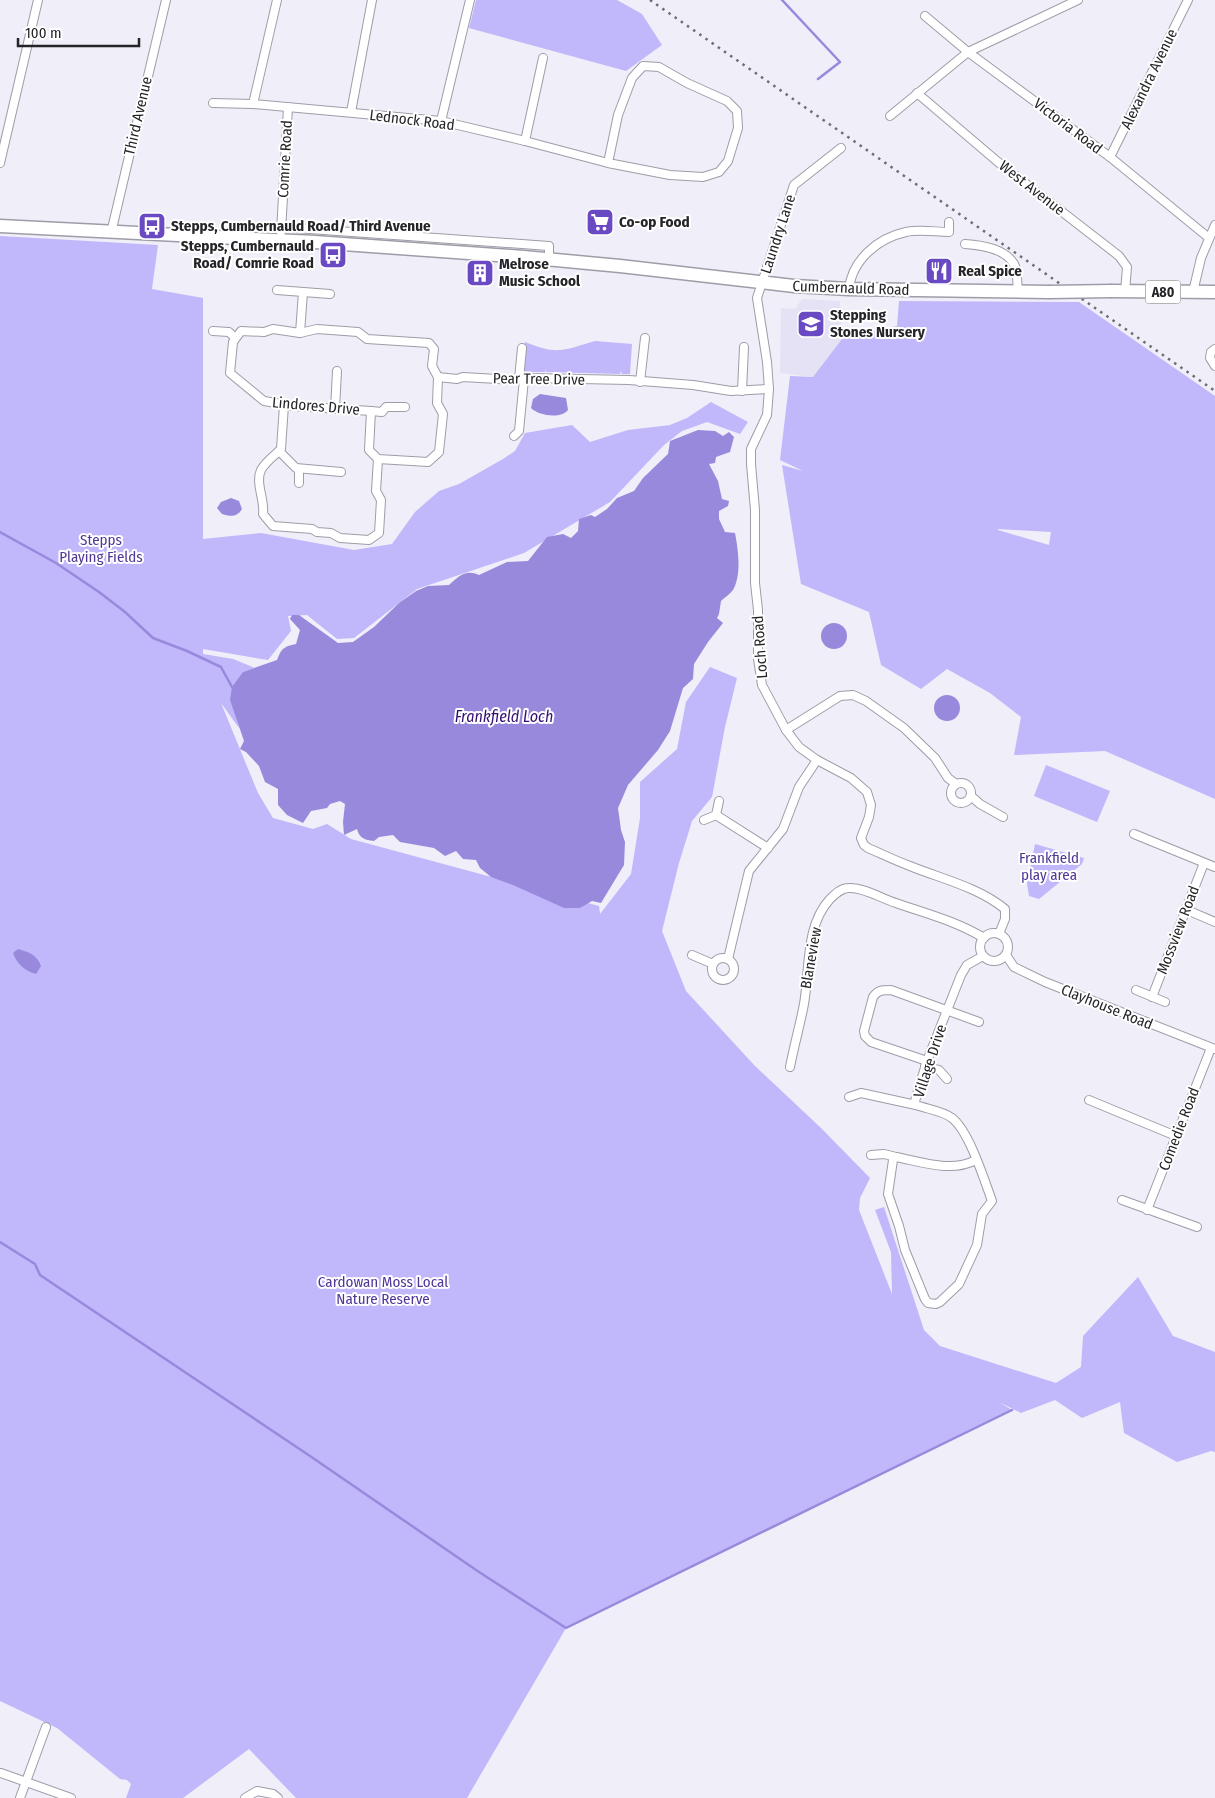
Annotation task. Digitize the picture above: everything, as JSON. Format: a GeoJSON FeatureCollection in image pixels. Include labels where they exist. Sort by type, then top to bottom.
{"type":"FeatureCollection","features":[{"type":"Feature","properties":{"kind":"main road","name":"Cumbernauld Road"},"geometry":{"type":"LineString","coordinates":[[0,226],[280,242],[315,242],[549,259],[794,286],[849,289],[1018,292],[1215,292]]}},
{"type":"Feature","properties":{"kind":"street"},"geometry":{"type":"LineString","coordinates":[[0,163],[38,0]]}},
{"type":"Feature","properties":{"kind":"street","name":"Third Avenue"},"geometry":{"type":"LineString","coordinates":[[111,233],[166,0]]}},
{"type":"Feature","properties":{"kind":"street"},"geometry":{"type":"LineString","coordinates":[[253,104],[276,0]]}},
{"type":"Feature","properties":{"kind":"street"},"geometry":{"type":"LineString","coordinates":[[351,112],[372,0]]}},
{"type":"Feature","properties":{"kind":"street"},"geometry":{"type":"LineString","coordinates":[[441,121],[470,0]]}},
{"type":"Feature","properties":{"kind":"street"},"geometry":{"type":"LineString","coordinates":[[890,116],[968,52],[1078,0]]}},
{"type":"Feature","properties":{"kind":"street","name":"Alexandra Avenue"},"geometry":{"type":"LineString","coordinates":[[1110,157],[1188,0]]}},
{"type":"Feature","properties":{"kind":"street","name":"Victoria Road"},"geometry":{"type":"LineString","coordinates":[[925,16],[968,52],[1110,157],[1209,238]]}},
{"type":"Feature","properties":{"kind":"street"},"geometry":{"type":"LineString","coordinates":[[525,140],[543,58]]}},
{"type":"Feature","properties":{"kind":"street"},"geometry":{"type":"LineString","coordinates":[[643,66],[659,67],[687,83],[727,101],[737,111],[738,128],[728,161],[719,172],[703,177],[670,175],[608,163],[618,115],[632,78],[643,66]]}},
{"type":"Feature","properties":{"kind":"street","name":"West Avenue"},"geometry":{"type":"LineString","coordinates":[[917,93],[998,162],[1119,256],[1127,267],[1125,292]]}},
{"type":"Feature","properties":{"kind":"street","name":"Lednock Road"},"geometry":{"type":"LineString","coordinates":[[213,104],[253,104],[441,121],[525,140],[608,163]]}},
{"type":"Feature","properties":{"kind":"street","name":"Comrie Road"},"geometry":{"type":"LineString","coordinates":[[280,242],[288,107]]}},
{"type":"Feature","properties":{"kind":"street","name":"Laundry Lane"},"geometry":{"type":"LineString","coordinates":[[762,282],[794,185],[841,148]]}},
{"type":"Feature","properties":{"kind":"street"},"geometry":{"type":"LineString","coordinates":[[849,289],[850,278],[857,264],[886,237],[908,232],[949,232],[949,222]]}},
{"type":"Feature","properties":{"kind":"street"},"geometry":{"type":"LineString","coordinates":[[1193,292],[1201,258],[1215,225]]}},
{"type":"Feature","properties":{"kind":"street"},"geometry":{"type":"LineString","coordinates":[[281,228],[549,246],[549,259]]}},
{"type":"Feature","properties":{"kind":"street"},"geometry":{"type":"LineString","coordinates":[[965,244],[987,245],[1009,258],[1015,266],[1018,292]]}},
{"type":"Feature","properties":{"kind":"street","name":"Loch Road"},"geometry":{"type":"LineString","coordinates":[[762,282],[757,298],[767,362],[769,389],[767,415],[751,449],[755,510],[758,659],[762,685],[786,730],[799,747],[817,760],[851,778],[866,792],[871,805],[869,817],[861,838],[864,845],[910,866],[963,885],[996,902],[1005,909],[1005,919],[999,934]]}},
{"type":"Feature","properties":{"kind":"street"},"geometry":{"type":"LineString","coordinates":[[277,290],[330,294]]}},
{"type":"Feature","properties":{"kind":"street"},"geometry":{"type":"LineString","coordinates":[[300,333],[303,292]]}},
{"type":"Feature","properties":{"kind":"street"},"geometry":{"type":"LineString","coordinates":[[213,331],[229,332],[235,338],[241,331],[264,332],[273,329],[300,333],[317,329],[358,332],[367,338],[429,344],[434,349],[432,366],[438,377],[437,403],[443,414],[440,452],[428,462],[378,459],[376,491],[381,500],[378,533],[370,540],[340,538],[330,533],[317,532],[312,529],[273,526],[263,514],[264,504],[259,483],[261,470],[281,449],[284,405]]}},
{"type":"Feature","properties":{"kind":"street","name":"Lindores Drive"},"geometry":{"type":"LineString","coordinates":[[235,338],[230,373],[264,401],[284,405],[371,412],[369,450],[378,459]]}},
{"type":"Feature","properties":{"kind":"street"},"geometry":{"type":"LineString","coordinates":[[640,382],[645,338]]}},
{"type":"Feature","properties":{"kind":"street"},"geometry":{"type":"LineString","coordinates":[[742,391],[744,347]]}},
{"type":"Feature","properties":{"kind":"street"},"geometry":{"type":"LineString","coordinates":[[514,436],[518,431],[522,348]]}},
{"type":"Feature","properties":{"kind":"street"},"geometry":{"type":"LineString","coordinates":[[1215,349],[1211,352],[1210,358],[1215,366]]}},
{"type":"Feature","properties":{"kind":"street"},"geometry":{"type":"LineString","coordinates":[[335,408],[337,371]]}},
{"type":"Feature","properties":{"kind":"street","name":"Pear Tree Drive"},"geometry":{"type":"LineString","coordinates":[[438,377],[640,382],[693,385],[731,391],[769,389]]}},
{"type":"Feature","properties":{"kind":"street"},"geometry":{"type":"LineString","coordinates":[[371,412],[382,412],[386,407],[405,407]]}},
{"type":"Feature","properties":{"kind":"street"},"geometry":{"type":"LineString","coordinates":[[279,451],[299,469],[341,472]]}},
{"type":"Feature","properties":{"kind":"street"},"geometry":{"type":"LineString","coordinates":[[299,469],[299,483]]}},
{"type":"Feature","properties":{"kind":"street"},"geometry":{"type":"LineString","coordinates":[[786,730],[840,696],[853,695],[866,701],[904,728],[935,758],[948,778],[956,784]]}},
{"type":"Feature","properties":{"kind":"street"},"geometry":{"type":"LineString","coordinates":[[728,959],[749,871],[783,829],[799,787],[817,760]]}},
{"type":"Feature","properties":{"kind":"street"},"geometry":{"type":"LineString","coordinates":[[971,796],[964,803],[954,802],[950,792],[956,784],[963,783],[969,786],[971,796],[980,804],[1003,817]]}},
{"type":"Feature","properties":{"kind":"street"},"geometry":{"type":"LineString","coordinates":[[716,815],[719,801]]}},
{"type":"Feature","properties":{"kind":"street"},"geometry":{"type":"LineString","coordinates":[[716,815],[768,848]]}},
{"type":"Feature","properties":{"kind":"street"},"geometry":{"type":"LineString","coordinates":[[704,820],[716,815]]}},
{"type":"Feature","properties":{"kind":"street"},"geometry":{"type":"LineString","coordinates":[[1134,834],[1215,867]]}},
{"type":"Feature","properties":{"kind":"street","name":"Mossview Road"},"geometry":{"type":"LineString","coordinates":[[1152,997],[1204,863]]}},
{"type":"Feature","properties":{"kind":"street","name":"Blaneview"},"geometry":{"type":"LineString","coordinates":[[790,1067],[804,1003],[809,953],[816,923],[823,907],[836,892],[849,888],[864,891],[965,926],[984,938]]}},
{"type":"Feature","properties":{"kind":"street"},"geometry":{"type":"LineString","coordinates":[[1187,910],[1215,922]]}},
{"type":"Feature","properties":{"kind":"street"},"geometry":{"type":"LineString","coordinates":[[994,933],[1005,938],[1008,949],[1006,955],[1000,960],[993,961],[983,956],[980,947],[984,938],[994,933]]}},
{"type":"Feature","properties":{"kind":"street"},"geometry":{"type":"LineString","coordinates":[[692,955],[713,964]]}},
{"type":"Feature","properties":{"kind":"street","name":"Clayhouse Road"},"geometry":{"type":"LineString","coordinates":[[1006,955],[1014,967],[1045,982],[1213,1049]]}},
{"type":"Feature","properties":{"kind":"street","name":"Village Drive"},"geometry":{"type":"LineString","coordinates":[[896,1157],[892,1164],[888,1194],[912,1268],[925,1299],[928,1303],[933,1304],[940,1302],[958,1284],[977,1245],[982,1214],[992,1201],[966,1136],[959,1124],[951,1116],[916,1105],[915,1101],[926,1063],[964,969],[968,964],[983,956]]}},
{"type":"Feature","properties":{"kind":"street"},"geometry":{"type":"LineString","coordinates":[[718,959],[728,959],[733,964],[734,972],[726,980],[723,980],[716,977],[712,971],[713,964],[718,959]]}},
{"type":"Feature","properties":{"kind":"street"},"geometry":{"type":"LineString","coordinates":[[947,1079],[938,1070],[926,1063],[871,1042],[865,1036],[864,1031],[873,997],[881,990],[891,990],[979,1022]]}},
{"type":"Feature","properties":{"kind":"street"},"geometry":{"type":"LineString","coordinates":[[1136,990],[1165,1002]]}},
{"type":"Feature","properties":{"kind":"street","name":"Comedie Road"},"geometry":{"type":"LineString","coordinates":[[1147,1210],[1213,1049]]}},
{"type":"Feature","properties":{"kind":"street"},"geometry":{"type":"LineString","coordinates":[[849,1097],[862,1094],[916,1105]]}},
{"type":"Feature","properties":{"kind":"street"},"geometry":{"type":"LineString","coordinates":[[1089,1100],[1176,1136]]}},
{"type":"Feature","properties":{"kind":"street"},"geometry":{"type":"LineString","coordinates":[[871,1155],[884,1154],[944,1167],[967,1165],[976,1160]]}},
{"type":"Feature","properties":{"kind":"street"},"geometry":{"type":"LineString","coordinates":[[1122,1200],[1197,1227]]}},
{"type":"Feature","properties":{"kind":"street"},"geometry":{"type":"LineString","coordinates":[[20,1798],[46,1727]]}},
{"type":"Feature","properties":{"kind":"street"},"geometry":{"type":"LineString","coordinates":[[1,1773],[71,1798]]}},
{"type":"Feature","properties":{"kind":"street"},"geometry":{"type":"LineString","coordinates":[[245,1798],[257,1791],[274,1794],[278,1798]]}},
{"type":"Feature","properties":{"kind":"shaded area","name":"Stepping Stones Nursery"},"geometry":{"type":"Polygon","coordinates":[[[802,299],[840,301],[842,339],[813,377],[780,373],[781,308],[795,309],[802,299]]]}},
{"type":"Feature","properties":{"kind":"green space"},"geometry":{"type":"Polygon","coordinates":[[[476,0],[617,0],[642,14],[662,45],[626,71],[469,28],[476,0]]]}},
{"type":"Feature","properties":{"kind":"green space","name":"Cardowan Moss Local Nature Reserve"},"geometry":{"type":"Polygon","coordinates":[[[0,236],[158,245],[152,289],[203,298],[203,539],[261,533],[354,550],[392,544],[415,512],[439,491],[459,484],[515,451],[525,433],[572,425],[590,442],[628,430],[670,425],[687,418],[711,402],[748,422],[740,434],[707,422],[682,431],[664,445],[610,502],[524,553],[417,589],[354,638],[337,639],[307,615],[288,616],[291,631],[268,660],[203,649],[203,654],[233,659],[255,668],[243,672],[237,719],[239,728],[221,703],[258,793],[273,818],[313,829],[327,824],[351,839],[599,906],[600,914],[631,874],[640,818],[640,782],[677,749],[686,702],[710,667],[737,678],[725,727],[712,797],[692,821],[662,931],[686,991],[755,1066],[821,1128],[870,1178],[860,1198],[859,1210],[892,1294],[891,1252],[875,1210],[884,1207],[924,1330],[940,1346],[1056,1383],[1081,1367],[1083,1336],[1138,1277],[1173,1336],[1215,1352],[1215,1452],[1211,1451],[1177,1462],[1124,1433],[1120,1402],[1082,1418],[1055,1400],[1021,1413],[999,1402],[1012,1410],[566,1628],[467,1798],[296,1798],[249,1749],[183,1798],[126,1798],[131,1784],[127,1780],[120,1779],[57,1728],[0,1701],[0,236]]]}},
{"type":"Feature","properties":{"kind":"green space"},"geometry":{"type":"Polygon","coordinates":[[[899,301],[1079,302],[1215,396],[1215,799],[1105,751],[1014,755],[1021,717],[990,693],[947,669],[921,689],[881,665],[869,612],[801,584],[782,465],[803,471],[780,460],[790,376],[813,377],[842,339],[897,326],[899,301]],[[998,529],[1049,545],[1051,532],[998,529]]]}},
{"type":"Feature","properties":{"kind":"green space"},"geometry":{"type":"Polygon","coordinates":[[[595,341],[632,344],[630,374],[622,374],[621,371],[620,374],[546,372],[546,369],[545,372],[522,372],[525,342],[545,349],[560,350],[595,341]]]}},
{"type":"Feature","properties":{"kind":"green space"},"geometry":{"type":"Polygon","coordinates":[[[1046,765],[1110,791],[1097,822],[1034,796],[1046,765]]]}},
{"type":"Feature","properties":{"kind":"green space","name":"Frankfield play area"},"geometry":{"type":"Polygon","coordinates":[[[1035,844],[1084,858],[1082,864],[1039,899],[1029,896],[1027,884],[1035,844]]]}},
{"type":"Feature","properties":{"kind":"water"},"geometry":{"type":"Polygon","coordinates":[[[540,394],[566,398],[568,410],[560,415],[544,415],[535,411],[531,408],[533,399],[540,394]]]}},
{"type":"Feature","properties":{"kind":"water","name":"Frankfield Loch"},"geometry":{"type":"Polygon","coordinates":[[[698,430],[715,431],[723,436],[729,432],[734,437],[730,452],[716,457],[715,463],[709,464],[718,481],[722,499],[729,501],[728,506],[719,511],[719,519],[725,532],[735,533],[738,554],[738,577],[733,590],[721,601],[717,618],[723,623],[694,664],[693,679],[683,688],[670,731],[658,750],[628,785],[618,808],[625,842],[624,865],[601,903],[592,901],[580,908],[564,908],[491,877],[480,868],[476,860],[463,859],[456,851],[445,856],[434,848],[400,842],[393,835],[379,837],[374,841],[368,840],[361,836],[357,829],[344,835],[345,804],[340,801],[330,804],[327,808],[311,811],[303,823],[287,815],[278,805],[278,789],[265,782],[259,766],[246,752],[240,749],[244,741],[230,700],[232,687],[243,672],[277,660],[284,649],[296,644],[300,630],[290,619],[292,615],[299,615],[338,643],[353,642],[374,627],[399,603],[416,591],[428,586],[449,585],[463,574],[474,573],[479,575],[507,562],[528,561],[547,537],[563,534],[571,538],[578,531],[579,519],[591,515],[595,517],[607,509],[617,498],[634,491],[643,478],[668,454],[670,441],[698,430]]]}},
{"type":"Feature","properties":{"kind":"water"},"geometry":{"type":"Polygon","coordinates":[[[231,498],[239,501],[242,509],[234,516],[222,514],[217,508],[221,502],[231,498]]]}},
{"type":"Feature","properties":{"kind":"water"},"geometry":{"type":"Polygon","coordinates":[[[834,623],[843,627],[847,636],[843,645],[834,649],[825,645],[821,636],[825,627],[834,623]]]}},
{"type":"Feature","properties":{"kind":"water"},"geometry":{"type":"Polygon","coordinates":[[[947,695],[956,699],[960,708],[956,717],[947,721],[938,717],[934,708],[938,699],[947,695]]]}},
{"type":"Feature","properties":{"kind":"water"},"geometry":{"type":"Polygon","coordinates":[[[18,949],[29,953],[37,959],[41,966],[36,974],[19,964],[13,953],[18,949]]]}},
{"type":"Feature","properties":{"kind":"waterway"},"geometry":{"type":"LineString","coordinates":[[782,0],[840,62],[818,79]]}},
{"type":"Feature","properties":{"kind":"waterway"},"geometry":{"type":"LineString","coordinates":[[0,532],[56,563],[99,592],[125,612],[153,638],[221,667],[232,687]]}},
{"type":"Feature","properties":{"kind":"waterway"},"geometry":{"type":"LineString","coordinates":[[0,1242],[35,1264],[40,1275],[479,1572],[566,1628],[1012,1410]]}},
{"type":"Feature","properties":{"kind":"railway"},"geometry":{"type":"LineString","coordinates":[[650,0],[1215,391]]}},
{"type":"Feature","properties":{"kind":"place","name":"Co-op Food"},"geometry":{"type":"Point","coordinates":[600,222]}},
{"type":"Feature","properties":{"kind":"place","name":"Stepps, Cumbernauld Road/ Third Avenue"},"geometry":{"type":"Point","coordinates":[152,226]}},
{"type":"Feature","properties":{"kind":"place","name":"Stepps, Cumbernauld Road/ Comrie Road"},"geometry":{"type":"Point","coordinates":[333,255]}},
{"type":"Feature","properties":{"kind":"place","name":"Real Spice"},"geometry":{"type":"Point","coordinates":[939,271]}},
{"type":"Feature","properties":{"kind":"place","name":"Melrose Music School"},"geometry":{"type":"Point","coordinates":[480,273]}},
{"type":"Feature","properties":{"kind":"place","name":"Stepping Stones Nursery"},"geometry":{"type":"Point","coordinates":[811,324]}},
{"type":"Feature","properties":{"kind":"park label","name":"Stepps Playing Fields"},"geometry":{"type":"Point","coordinates":[101,548]}}]}
